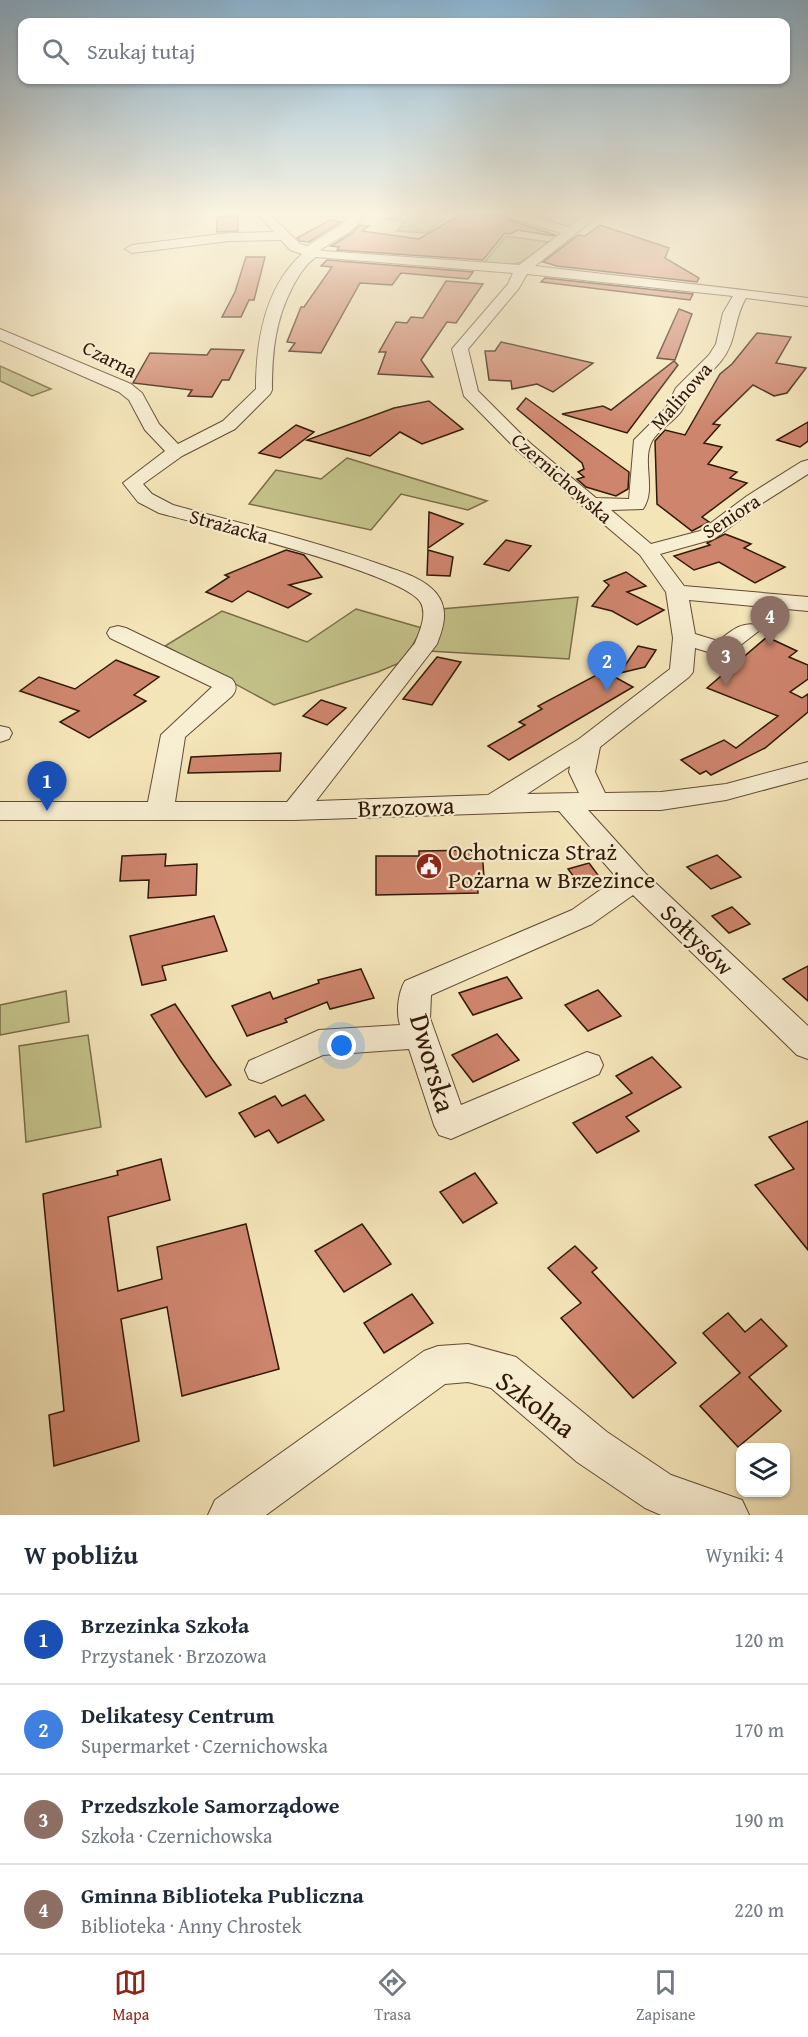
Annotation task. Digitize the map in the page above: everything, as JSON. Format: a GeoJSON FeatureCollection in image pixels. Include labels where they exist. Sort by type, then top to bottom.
{"type":"FeatureCollection","features":[{"type":"Feature","properties":{"kind":"street","name":"Strażacka"},"geometry":{"type":"LineString","coordinates":[[286,286],[275,305],[267,326],[264,345],[264,390],[229,425],[176,452],[132,483],[145,498],[166,509],[343,558],[410,583],[427,597],[434,607],[434,622],[426,644],[294,811]]}},
{"type":"Feature","properties":{"kind":"street","name":"Czernichowska"},"geometry":{"type":"LineString","coordinates":[[494,803],[588,744],[681,672],[684,638],[677,592],[648,551],[524,447],[470,392],[460,349],[513,286]]}},
{"type":"Feature","properties":{"kind":"street"},"geometry":{"type":"LineString","coordinates":[[675,286],[808,302]]}},
{"type":"Feature","properties":{"kind":"street","name":"Malinowa"},"geometry":{"type":"LineString","coordinates":[[648,551],[651,543],[639,520],[636,505],[640,495],[643,440],[674,410],[682,392],[715,358],[724,344],[730,313],[742,293]]}},
{"type":"Feature","properties":{"kind":"street","name":"Czarna"},"geometry":{"type":"LineString","coordinates":[[0,334],[125,388],[136,397],[151,426],[176,452]]}},
{"type":"Feature","properties":{"kind":"street","name":"Seniora"},"geometry":{"type":"LineString","coordinates":[[648,551],[707,535],[754,500],[807,468]]}},
{"type":"Feature","properties":{"kind":"street"},"geometry":{"type":"LineString","coordinates":[[593,504],[636,505]]}},
{"type":"Feature","properties":{"kind":"street"},"geometry":{"type":"LineString","coordinates":[[677,592],[808,604]]}},
{"type":"Feature","properties":{"kind":"street"},"geometry":{"type":"LineString","coordinates":[[684,638],[721,649],[749,630]]}},
{"type":"Feature","properties":{"kind":"street"},"geometry":{"type":"LineString","coordinates":[[118,633],[224,684],[224,691],[173,735],[160,811]]}},
{"type":"Feature","properties":{"kind":"street"},"geometry":{"type":"LineString","coordinates":[[588,744],[582,772],[596,802]]}},
{"type":"Feature","properties":{"kind":"street","name":"Brzozowa"},"geometry":{"type":"LineString","coordinates":[[0,811],[294,811],[494,803],[662,801],[726,792],[808,770]]}},
{"type":"Feature","properties":{"kind":"street"},"geometry":{"type":"LineString","coordinates":[[326,771],[351,809]]}},
{"type":"Feature","properties":{"kind":"street","name":"Sołtysów"},"geometry":{"type":"LineString","coordinates":[[566,802],[635,880],[808,1046]]}},
{"type":"Feature","properties":{"kind":"street","name":"Dworska"},"geometry":{"type":"LineString","coordinates":[[587,1065],[451,1125],[414,1018],[416,989],[582,917],[635,880]]}},
{"type":"Feature","properties":{"kind":"street"},"geometry":{"type":"LineString","coordinates":[[261,1070],[319,1043],[420,1036]]}},
{"type":"Feature","properties":{"kind":"street","name":"Szkolna"},"geometry":{"type":"LineString","coordinates":[[230,1515],[438,1365],[468,1363],[502,1371],[592,1447],[660,1493],[727,1515]]}},
{"type":"Feature","properties":{"kind":"shaded area"},"geometry":{"type":"Polygon","coordinates":[[[0,366],[51,389],[32,396],[0,381],[0,366]]]}},
{"type":"Feature","properties":{"kind":"shaded area"},"geometry":{"type":"Polygon","coordinates":[[[347,458],[487,501],[468,510],[401,494],[371,530],[249,504],[276,470],[321,479],[347,458]]]}},
{"type":"Feature","properties":{"kind":"shaded area"},"geometry":{"type":"Polygon","coordinates":[[[578,597],[569,659],[428,651],[441,609],[578,597]]]}},
{"type":"Feature","properties":{"kind":"shaded area"},"geometry":{"type":"Polygon","coordinates":[[[356,609],[422,628],[404,661],[378,672],[274,705],[165,646],[222,611],[307,642],[356,609]]]}},
{"type":"Feature","properties":{"kind":"shaded area"},"geometry":{"type":"Polygon","coordinates":[[[66,991],[69,1022],[0,1035],[0,1005],[66,991]]]}},
{"type":"Feature","properties":{"kind":"shaded area"},"geometry":{"type":"Polygon","coordinates":[[[88,1035],[101,1127],[26,1142],[19,1046],[88,1035]]]}},
{"type":"Feature","properties":{"kind":"building"},"geometry":{"type":"Polygon","coordinates":[[[237,286],[258,286],[254,300],[249,300],[241,317],[222,317],[237,286]]]}},
{"type":"Feature","properties":{"kind":"building"},"geometry":{"type":"Polygon","coordinates":[[[319,286],[358,286],[321,353],[289,351],[295,343],[287,342],[301,307],[304,307],[319,286]]]}},
{"type":"Feature","properties":{"kind":"building"},"geometry":{"type":"Polygon","coordinates":[[[443,286],[482,286],[456,323],[447,322],[421,360],[433,377],[378,374],[386,352],[379,352],[396,322],[407,323],[411,317],[423,318],[443,286]]]}},
{"type":"Feature","properties":{"kind":"building"},"geometry":{"type":"Polygon","coordinates":[[[572,286],[616,286],[693,294],[690,300],[572,286]]]}},
{"type":"Feature","properties":{"kind":"building"},"geometry":{"type":"Polygon","coordinates":[[[679,309],[692,314],[675,360],[657,358],[679,309]]]}},
{"type":"Feature","properties":{"kind":"building"},"geometry":{"type":"Polygon","coordinates":[[[757,333],[791,337],[776,363],[806,368],[787,393],[774,396],[753,385],[713,424],[720,425],[704,443],[722,447],[708,464],[737,472],[730,478],[747,483],[702,517],[709,522],[692,531],[657,504],[655,441],[665,430],[685,435],[720,374],[732,364],[757,333]]]}},
{"type":"Feature","properties":{"kind":"building"},"geometry":{"type":"Polygon","coordinates":[[[501,342],[593,363],[553,392],[537,384],[512,389],[511,381],[489,380],[485,351],[495,351],[501,342]]]}},
{"type":"Feature","properties":{"kind":"building"},"geometry":{"type":"Polygon","coordinates":[[[211,349],[244,350],[229,380],[222,380],[212,397],[188,396],[192,390],[133,383],[150,353],[207,355],[211,349]]]}},
{"type":"Feature","properties":{"kind":"building"},"geometry":{"type":"Polygon","coordinates":[[[674,361],[678,365],[627,433],[562,414],[603,406],[611,410],[674,361]]]}},
{"type":"Feature","properties":{"kind":"building"},"geometry":{"type":"Polygon","coordinates":[[[526,398],[629,472],[628,489],[616,496],[586,487],[577,479],[584,477],[578,472],[584,469],[582,463],[517,409],[526,398]]]}},
{"type":"Feature","properties":{"kind":"building"},"geometry":{"type":"Polygon","coordinates":[[[429,401],[463,429],[422,444],[400,432],[370,456],[307,440],[394,408],[429,401]]]}},
{"type":"Feature","properties":{"kind":"building"},"geometry":{"type":"Polygon","coordinates":[[[808,422],[808,441],[800,447],[777,440],[808,422]]]}},
{"type":"Feature","properties":{"kind":"building"},"geometry":{"type":"Polygon","coordinates":[[[296,425],[314,432],[280,458],[259,453],[296,425]]]}},
{"type":"Feature","properties":{"kind":"building"},"geometry":{"type":"Polygon","coordinates":[[[429,512],[463,524],[428,548],[429,512]]]}},
{"type":"Feature","properties":{"kind":"building"},"geometry":{"type":"Polygon","coordinates":[[[725,534],[751,544],[744,548],[785,567],[755,583],[719,562],[694,570],[674,556],[710,545],[707,543],[725,534]]]}},
{"type":"Feature","properties":{"kind":"building"},"geometry":{"type":"Polygon","coordinates":[[[506,540],[531,546],[509,571],[484,564],[506,540]]]}},
{"type":"Feature","properties":{"kind":"building"},"geometry":{"type":"Polygon","coordinates":[[[286,550],[304,555],[322,577],[289,585],[311,594],[288,608],[248,591],[232,602],[206,592],[229,577],[225,575],[286,550]]]}},
{"type":"Feature","properties":{"kind":"building"},"geometry":{"type":"Polygon","coordinates":[[[428,550],[453,557],[450,576],[427,575],[428,550]]]}},
{"type":"Feature","properties":{"kind":"building"},"geometry":{"type":"Polygon","coordinates":[[[626,572],[646,586],[627,592],[664,610],[637,625],[612,611],[592,606],[609,585],[604,581],[626,572]]]}},
{"type":"Feature","properties":{"kind":"building"},"geometry":{"type":"Polygon","coordinates":[[[767,637],[797,651],[789,657],[808,665],[808,679],[790,692],[802,698],[808,694],[808,712],[765,748],[711,775],[706,771],[700,774],[681,760],[724,740],[736,748],[778,716],[707,688],[767,637]]]}},
{"type":"Feature","properties":{"kind":"building"},"geometry":{"type":"Polygon","coordinates":[[[638,646],[656,650],[645,667],[620,673],[638,646]]]}},
{"type":"Feature","properties":{"kind":"building"},"geometry":{"type":"Polygon","coordinates":[[[437,657],[461,662],[432,705],[403,699],[437,657]]]}},
{"type":"Feature","properties":{"kind":"building"},"geometry":{"type":"Polygon","coordinates":[[[116,660],[159,677],[134,695],[146,701],[89,738],[60,722],[79,711],[20,691],[39,677],[75,689],[116,660]]]}},
{"type":"Feature","properties":{"kind":"building"},"geometry":{"type":"Polygon","coordinates":[[[604,671],[633,687],[509,760],[488,746],[525,725],[519,722],[542,709],[538,706],[604,671]]]}},
{"type":"Feature","properties":{"kind":"building"},"geometry":{"type":"Polygon","coordinates":[[[321,700],[346,708],[327,725],[303,716],[321,700]]]}},
{"type":"Feature","properties":{"kind":"building"},"geometry":{"type":"Polygon","coordinates":[[[281,753],[280,771],[188,773],[191,757],[281,753]]]}},
{"type":"Feature","properties":{"kind":"building","name":"Ochotnicza Straż Pożarna w Brzezince"},"geometry":{"type":"Polygon","coordinates":[[[482,850],[484,877],[477,877],[478,893],[376,895],[376,856],[419,856],[419,851],[482,850]]]}},
{"type":"Feature","properties":{"kind":"building"},"geometry":{"type":"Polygon","coordinates":[[[166,854],[165,866],[197,864],[196,895],[148,898],[149,880],[120,881],[122,856],[166,854]]]}},
{"type":"Feature","properties":{"kind":"building"},"geometry":{"type":"Polygon","coordinates":[[[717,855],[741,877],[711,889],[687,867],[717,855]]]}},
{"type":"Feature","properties":{"kind":"building"},"geometry":{"type":"Polygon","coordinates":[[[589,863],[601,879],[580,885],[568,869],[589,863]]]}},
{"type":"Feature","properties":{"kind":"building"},"geometry":{"type":"Polygon","coordinates":[[[732,907],[750,924],[729,933],[712,916],[732,907]]]}},
{"type":"Feature","properties":{"kind":"building"},"geometry":{"type":"Polygon","coordinates":[[[214,916],[227,951],[162,966],[166,980],[142,985],[130,936],[214,916]]]}},
{"type":"Feature","properties":{"kind":"building"},"geometry":{"type":"Polygon","coordinates":[[[808,966],[808,1001],[783,979],[808,966]]]}},
{"type":"Feature","properties":{"kind":"building"},"geometry":{"type":"Polygon","coordinates":[[[361,969],[374,998],[330,1009],[327,1002],[285,1019],[287,1022],[247,1036],[232,1006],[270,992],[273,999],[319,983],[318,980],[361,969]]]}},
{"type":"Feature","properties":{"kind":"building"},"geometry":{"type":"Polygon","coordinates":[[[507,977],[522,998],[473,1015],[459,993],[507,977]]]}},
{"type":"Feature","properties":{"kind":"building"},"geometry":{"type":"Polygon","coordinates":[[[598,990],[621,1016],[588,1031],[565,1005],[598,990]]]}},
{"type":"Feature","properties":{"kind":"building"},"geometry":{"type":"Polygon","coordinates":[[[175,1004],[231,1085],[206,1097],[180,1060],[151,1015],[175,1004]]]}},
{"type":"Feature","properties":{"kind":"building"},"geometry":{"type":"Polygon","coordinates":[[[497,1034],[519,1060],[473,1082],[452,1055],[497,1034]]]}},
{"type":"Feature","properties":{"kind":"building"},"geometry":{"type":"Polygon","coordinates":[[[652,1057],[681,1087],[626,1117],[639,1131],[597,1153],[573,1123],[632,1093],[616,1076],[652,1057]]]}},
{"type":"Feature","properties":{"kind":"building"},"geometry":{"type":"Polygon","coordinates":[[[305,1095],[324,1120],[278,1143],[269,1130],[255,1137],[239,1113],[275,1096],[282,1106],[305,1095]]]}},
{"type":"Feature","properties":{"kind":"building"},"geometry":{"type":"Polygon","coordinates":[[[808,1121],[808,1250],[755,1185],[794,1169],[769,1137],[808,1121]]]}},
{"type":"Feature","properties":{"kind":"building"},"geometry":{"type":"Polygon","coordinates":[[[161,1159],[170,1200],[108,1217],[118,1291],[162,1279],[157,1247],[246,1224],[279,1369],[182,1396],[167,1307],[121,1319],[139,1441],[54,1466],[49,1415],[64,1411],[43,1194],[118,1175],[117,1171],[161,1159]]]}},
{"type":"Feature","properties":{"kind":"building"},"geometry":{"type":"Polygon","coordinates":[[[475,1173],[497,1203],[463,1223],[440,1192],[475,1173]]]}},
{"type":"Feature","properties":{"kind":"building"},"geometry":{"type":"Polygon","coordinates":[[[362,1224],[391,1264],[344,1292],[315,1251],[362,1224]]]}},
{"type":"Feature","properties":{"kind":"building"},"geometry":{"type":"Polygon","coordinates":[[[575,1246],[597,1268],[592,1272],[676,1363],[633,1398],[561,1318],[581,1303],[548,1268],[575,1246]]]}},
{"type":"Feature","properties":{"kind":"building"},"geometry":{"type":"Polygon","coordinates":[[[412,1294],[433,1323],[384,1353],[364,1323],[412,1294]]]}},
{"type":"Feature","properties":{"kind":"building"},"geometry":{"type":"Polygon","coordinates":[[[728,1313],[745,1332],[761,1319],[787,1346],[749,1377],[781,1411],[743,1443],[736,1445],[700,1406],[740,1373],[703,1333],[728,1313]]]}},
{"type":"Feature","properties":{"kind":"place","name":"Gminna Biblioteka Publiczna"},"geometry":{"type":"Point","coordinates":[770,646]}},
{"type":"Feature","properties":{"kind":"place","name":"Przedszkole Samorządowe"},"geometry":{"type":"Point","coordinates":[726,686]}},
{"type":"Feature","properties":{"kind":"place","name":"Delikatesy Centrum"},"geometry":{"type":"Point","coordinates":[607,691]}},
{"type":"Feature","properties":{"kind":"place","name":"Brzezinka Szkoła"},"geometry":{"type":"Point","coordinates":[47,811]}},
{"type":"Feature","properties":{"kind":"place","name":"Ochotnicza Straż Pożarna w Brzezince"},"geometry":{"type":"Point","coordinates":[429,866]}}]}
